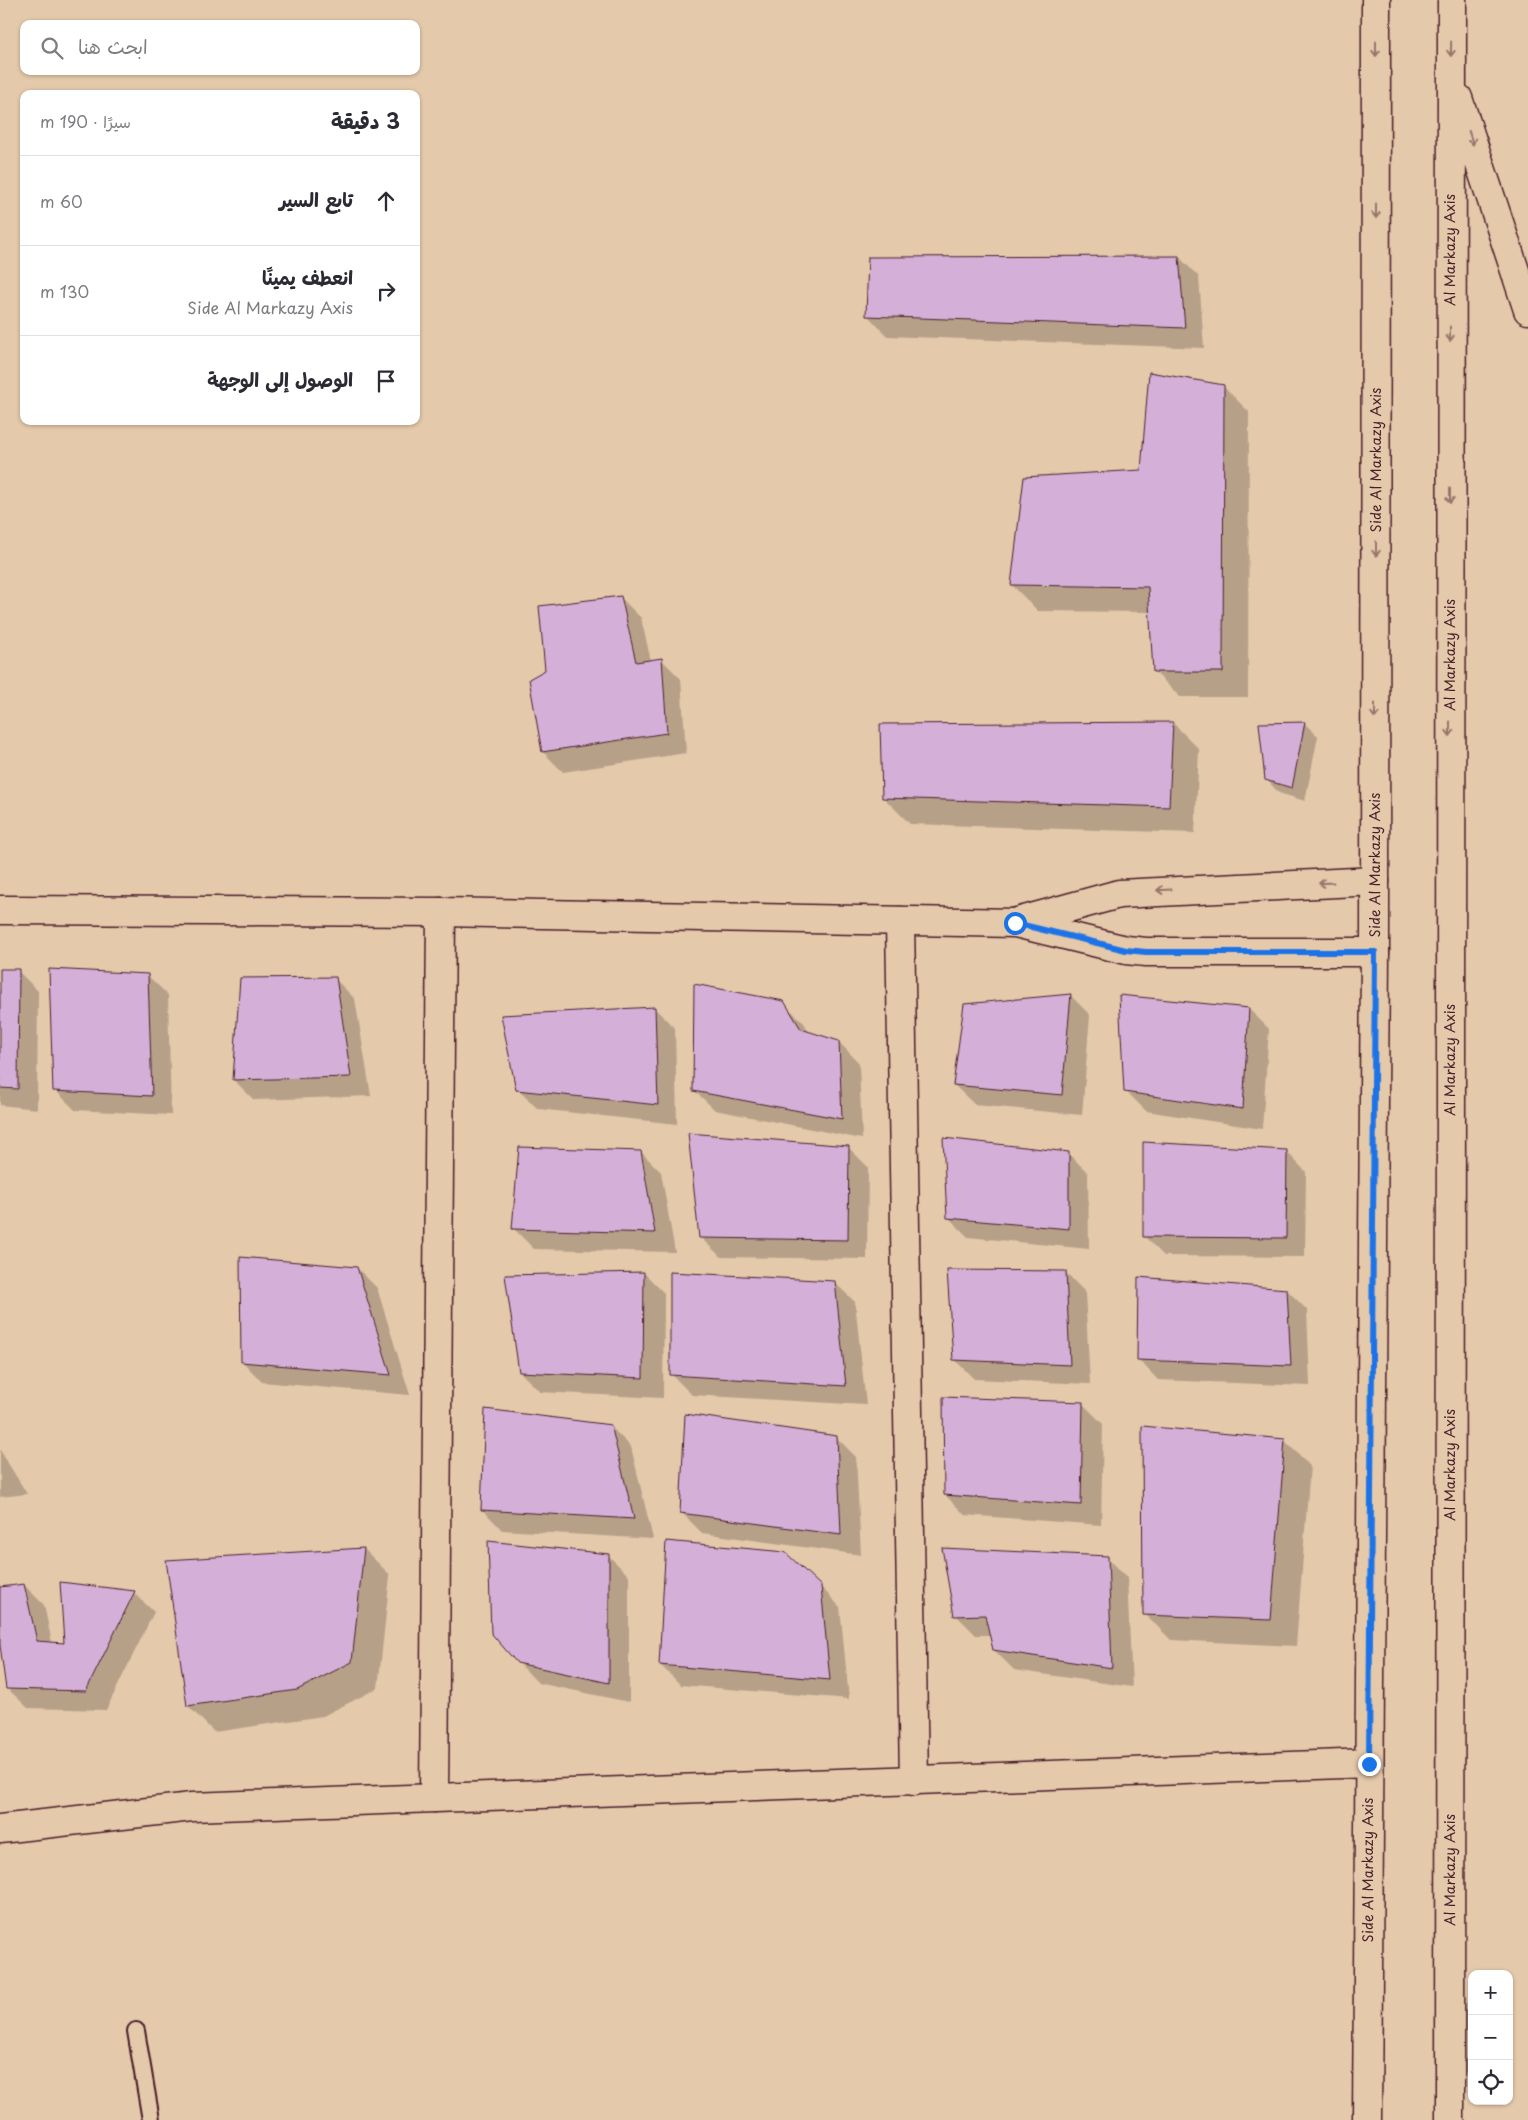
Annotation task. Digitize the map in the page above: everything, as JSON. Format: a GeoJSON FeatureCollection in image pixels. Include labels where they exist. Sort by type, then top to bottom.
{"type":"FeatureCollection","features":[{"type":"Feature","properties":{"kind":"main road","name":"Side Al Markazy Axis"},"geometry":{"type":"LineString","coordinates":[[1367,2120],[1375,952],[1376,0]]}},
{"type":"Feature","properties":{"kind":"main road","name":"Al Markazy Axis"},"geometry":{"type":"LineString","coordinates":[[1450,2120],[1450,75],[1452,0]]}},
{"type":"Feature","properties":{"kind":"main road"},"geometry":{"type":"LineString","coordinates":[[1450,75],[1528,310]]}},
{"type":"Feature","properties":{"kind":"main road"},"geometry":{"type":"LineString","coordinates":[[1015,923],[1119,894],[1375,881]]}},
{"type":"Feature","properties":{"kind":"main road"},"geometry":{"type":"LineString","coordinates":[[0,910],[441,912],[1015,923],[1126,950],[1146,952],[1375,952]]}},
{"type":"Feature","properties":{"kind":"main road"},"geometry":{"type":"LineString","coordinates":[[434,1798],[441,912]]}},
{"type":"Feature","properties":{"kind":"main road"},"geometry":{"type":"LineString","coordinates":[[900,921],[914,1781]]}},
{"type":"Feature","properties":{"kind":"main road"},"geometry":{"type":"LineString","coordinates":[[0,1829],[192,1807],[1369,1764]]}},
{"type":"Feature","properties":{"kind":"lane"},"geometry":{"type":"LineString","coordinates":[[136,2031],[150,2120]]}},
{"type":"Feature","properties":{"kind":"building"},"geometry":{"type":"Polygon","coordinates":[[[1179,256],[1185,328],[866,316],[868,257],[1179,256]]]}},
{"type":"Feature","properties":{"kind":"building"},"geometry":{"type":"Polygon","coordinates":[[[1149,372],[1224,385],[1223,672],[1153,672],[1148,587],[1011,585],[1024,477],[1141,470],[1149,372]]]}},
{"type":"Feature","properties":{"kind":"building"},"geometry":{"type":"Polygon","coordinates":[[[621,596],[636,662],[662,658],[667,733],[542,752],[529,679],[545,670],[539,606],[621,596]]]}},
{"type":"Feature","properties":{"kind":"building"},"geometry":{"type":"Polygon","coordinates":[[[1173,722],[1169,807],[882,798],[880,724],[1173,722]]]}},
{"type":"Feature","properties":{"kind":"building"},"geometry":{"type":"Polygon","coordinates":[[[1305,722],[1292,788],[1265,780],[1259,723],[1305,722]]]}},
{"type":"Feature","properties":{"kind":"building"},"geometry":{"type":"Polygon","coordinates":[[[0,969],[19,969],[18,1089],[0,1088],[0,969]]]}},
{"type":"Feature","properties":{"kind":"building"},"geometry":{"type":"Polygon","coordinates":[[[49,969],[148,974],[152,1096],[53,1091],[49,969]]]}},
{"type":"Feature","properties":{"kind":"building"},"geometry":{"type":"Polygon","coordinates":[[[336,977],[351,1077],[233,1080],[240,978],[336,977]]]}},
{"type":"Feature","properties":{"kind":"building"},"geometry":{"type":"Polygon","coordinates":[[[694,984],[784,1001],[801,1029],[839,1041],[842,1119],[693,1091],[694,984]]]}},
{"type":"Feature","properties":{"kind":"building"},"geometry":{"type":"Polygon","coordinates":[[[1071,994],[1062,1095],[953,1085],[964,1004],[1071,994]]]}},
{"type":"Feature","properties":{"kind":"building"},"geometry":{"type":"Polygon","coordinates":[[[1119,995],[1249,1008],[1243,1109],[1124,1092],[1119,995]]]}},
{"type":"Feature","properties":{"kind":"building"},"geometry":{"type":"Polygon","coordinates":[[[655,1007],[658,1105],[516,1090],[501,1015],[655,1007]]]}},
{"type":"Feature","properties":{"kind":"building"},"geometry":{"type":"Polygon","coordinates":[[[688,1133],[849,1146],[848,1240],[699,1238],[688,1133]]]}},
{"type":"Feature","properties":{"kind":"building"},"geometry":{"type":"Polygon","coordinates":[[[943,1138],[1069,1152],[1069,1229],[947,1218],[943,1138]]]}},
{"type":"Feature","properties":{"kind":"building"},"geometry":{"type":"Polygon","coordinates":[[[1143,1142],[1287,1150],[1286,1238],[1143,1237],[1143,1142]]]}},
{"type":"Feature","properties":{"kind":"building"},"geometry":{"type":"Polygon","coordinates":[[[519,1147],[641,1151],[655,1233],[512,1229],[519,1147]]]}},
{"type":"Feature","properties":{"kind":"building"},"geometry":{"type":"Polygon","coordinates":[[[240,1257],[357,1267],[391,1375],[241,1362],[240,1257]]]}},
{"type":"Feature","properties":{"kind":"building"},"geometry":{"type":"Polygon","coordinates":[[[947,1270],[1066,1271],[1070,1365],[953,1360],[947,1270]]]}},
{"type":"Feature","properties":{"kind":"building"},"geometry":{"type":"Polygon","coordinates":[[[644,1272],[643,1378],[519,1372],[505,1275],[644,1272]]]}},
{"type":"Feature","properties":{"kind":"building"},"geometry":{"type":"Polygon","coordinates":[[[670,1272],[835,1281],[846,1386],[670,1375],[670,1272]]]}},
{"type":"Feature","properties":{"kind":"building"},"geometry":{"type":"Polygon","coordinates":[[[1138,1277],[1287,1289],[1291,1366],[1137,1360],[1138,1277]]]}},
{"type":"Feature","properties":{"kind":"building"},"geometry":{"type":"Polygon","coordinates":[[[943,1397],[1083,1402],[1081,1505],[944,1495],[943,1397]]]}},
{"type":"Feature","properties":{"kind":"building"},"geometry":{"type":"Polygon","coordinates":[[[485,1409],[611,1425],[634,1519],[481,1510],[485,1409]]]}},
{"type":"Feature","properties":{"kind":"building"},"geometry":{"type":"Polygon","coordinates":[[[685,1414],[837,1436],[841,1535],[680,1513],[685,1414]]]}},
{"type":"Feature","properties":{"kind":"building"},"geometry":{"type":"Polygon","coordinates":[[[1142,1426],[1285,1439],[1271,1620],[1143,1615],[1142,1426]]]}},
{"type":"Feature","properties":{"kind":"building"},"geometry":{"type":"Polygon","coordinates":[[[488,1541],[609,1554],[609,1683],[517,1663],[491,1633],[488,1541]]]}},
{"type":"Feature","properties":{"kind":"building"},"geometry":{"type":"Polygon","coordinates":[[[666,1541],[785,1552],[821,1586],[830,1680],[659,1665],[666,1541]]]}},
{"type":"Feature","properties":{"kind":"building"},"geometry":{"type":"Polygon","coordinates":[[[364,1548],[352,1662],[297,1690],[187,1706],[166,1560],[364,1548]]]}},
{"type":"Feature","properties":{"kind":"building"},"geometry":{"type":"Polygon","coordinates":[[[942,1548],[1108,1556],[1112,1668],[993,1650],[985,1615],[954,1616],[942,1548]]]}},
{"type":"Feature","properties":{"kind":"building"},"geometry":{"type":"Polygon","coordinates":[[[60,1582],[135,1591],[86,1691],[6,1689],[0,1645],[0,1587],[24,1584],[37,1641],[64,1643],[60,1582]]]}},
{"type":"Feature","properties":{"kind":"route"},"geometry":{"type":"LineString","coordinates":[[1015,923],[1126,950],[1146,952],[1375,952],[1369,1764]]}}]}
